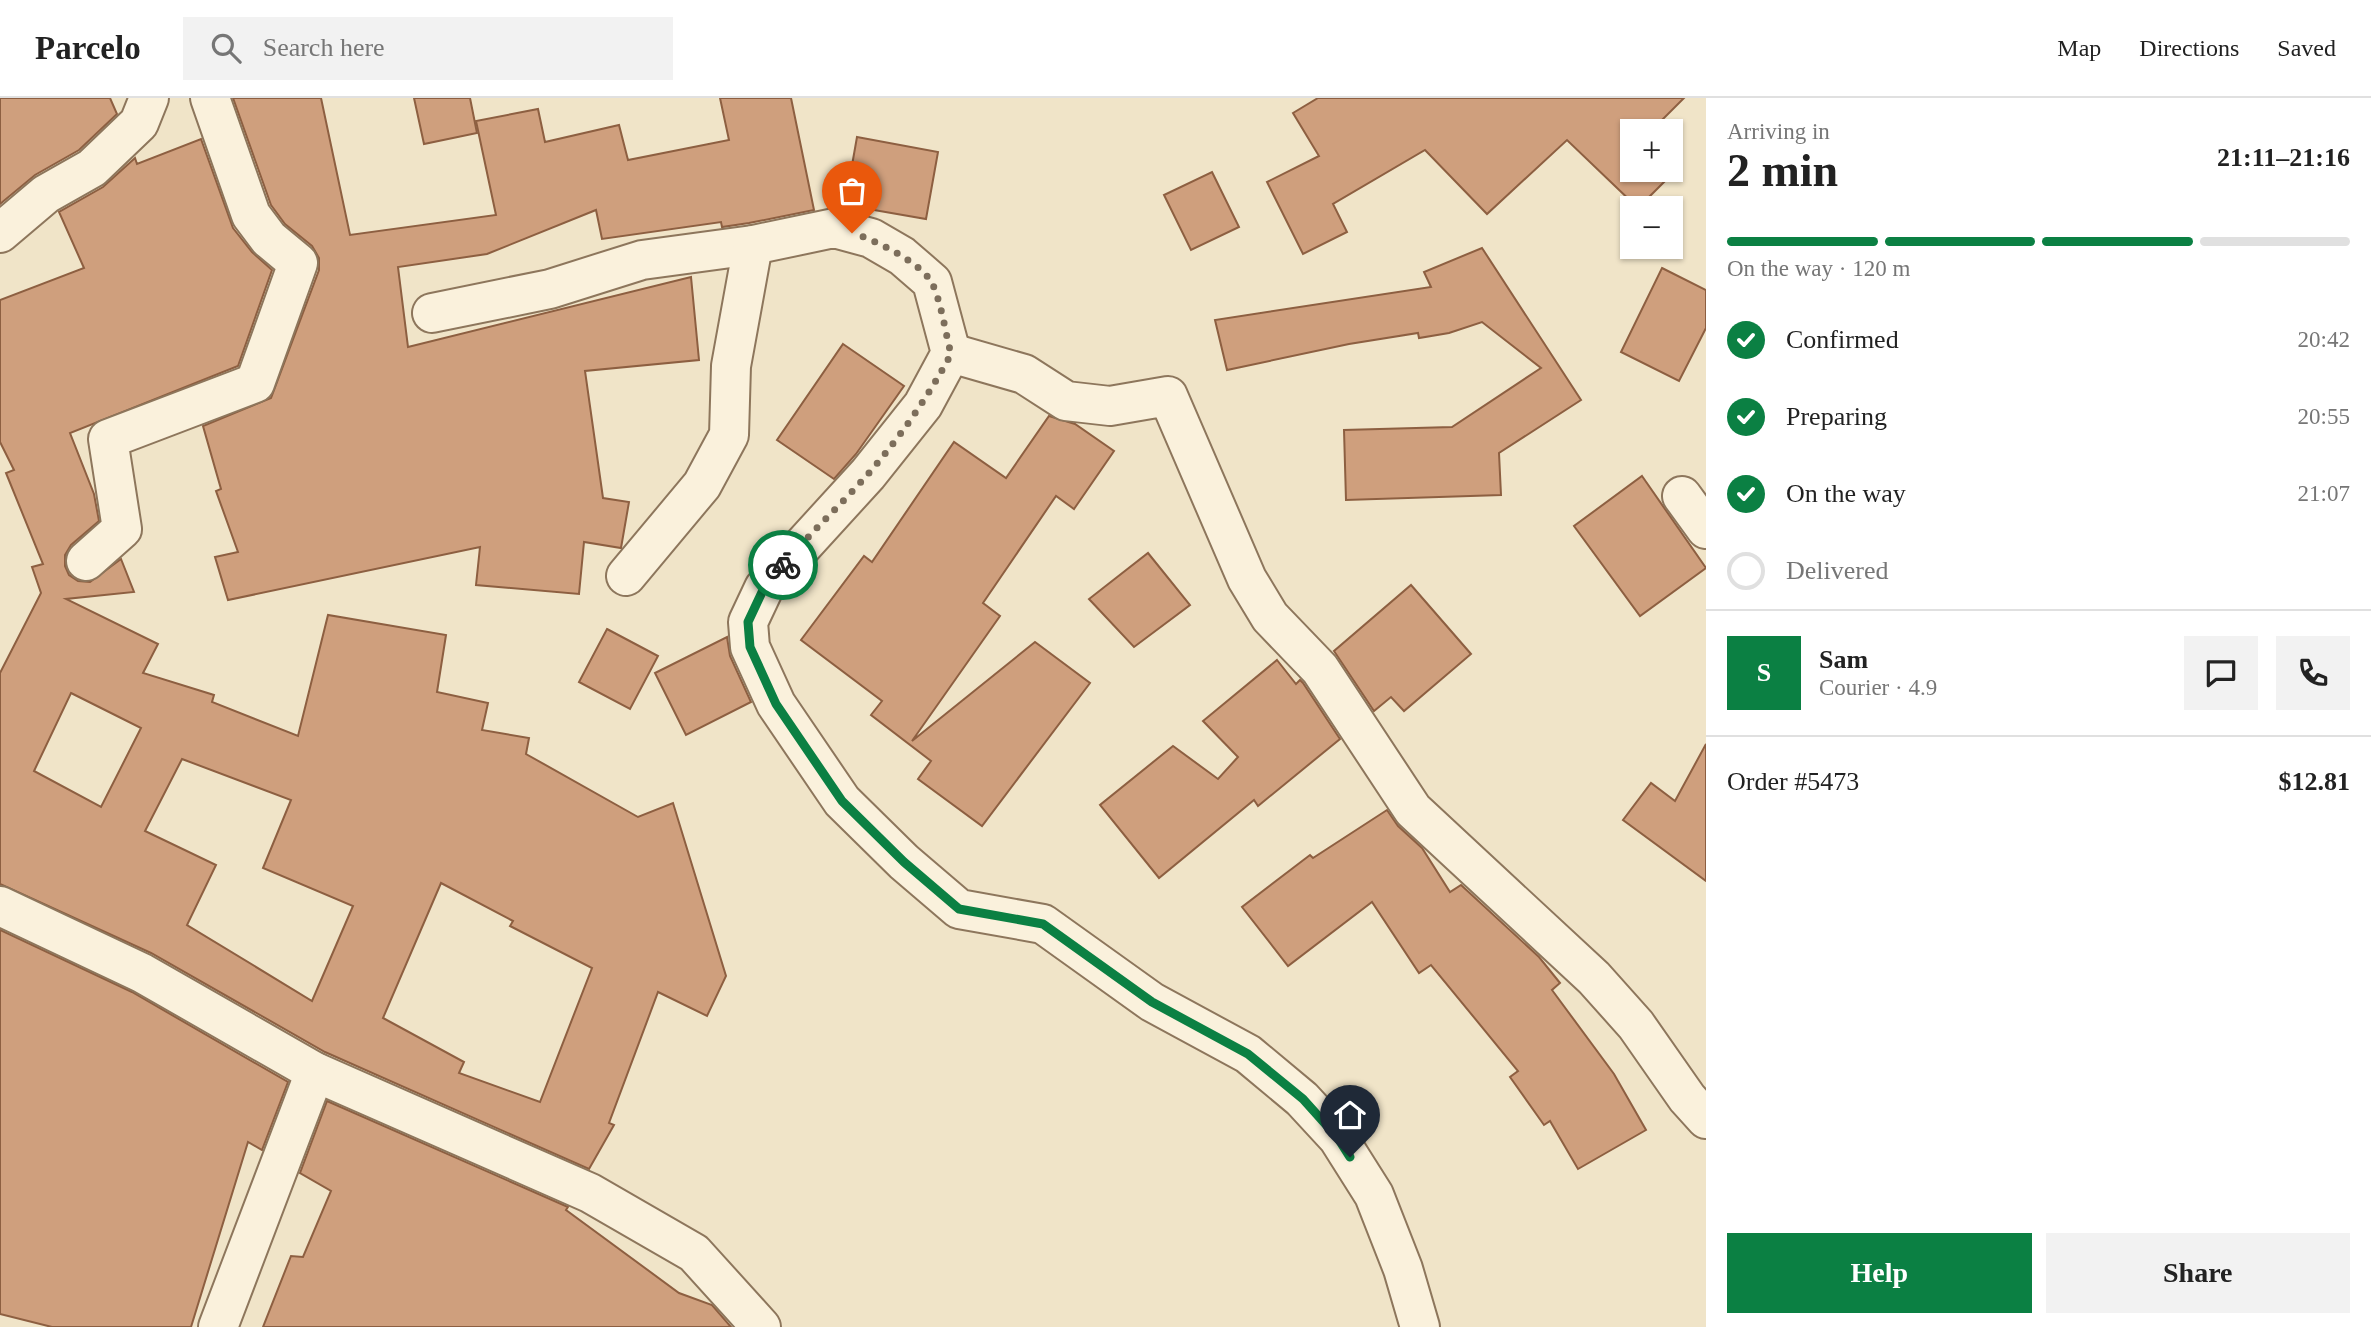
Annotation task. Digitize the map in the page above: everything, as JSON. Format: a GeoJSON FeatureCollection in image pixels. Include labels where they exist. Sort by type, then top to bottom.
{"type":"FeatureCollection","features":[{"type":"Feature","properties":{"kind":"street"},"geometry":{"type":"LineString","coordinates":[[0,233],[46,194],[92,168],[139,123],[149,98]]}},
{"type":"Feature","properties":{"kind":"street"},"geometry":{"type":"LineString","coordinates":[[86,561],[122,529],[108,439],[255,383],[298,263],[269,239],[251,215],[209,98]]}},
{"type":"Feature","properties":{"kind":"street"},"geometry":{"type":"LineString","coordinates":[[432,313],[550,289],[642,260],[753,245],[834,228],[871,238],[902,256],[932,282],[951,354],[923,405],[868,474],[764,588],[748,622],[750,647],[776,704],[842,801],[904,862],[959,909],[1043,924],[1152,1002],[1248,1054],[1303,1099],[1338,1138],[1374,1195],[1403,1269],[1420,1327]]}},
{"type":"Feature","properties":{"kind":"street"},"geometry":{"type":"LineString","coordinates":[[626,576],[702,485],[729,435],[731,366],[753,245]]}},
{"type":"Feature","properties":{"kind":"street"},"geometry":{"type":"LineString","coordinates":[[951,354],[1024,374],[1066,401],[1110,407],[1168,396],[1247,579],[1270,617],[1320,669],[1413,810],[1594,978],[1636,1025],[1687,1098],[1706,1119]]}},
{"type":"Feature","properties":{"kind":"street"},"geometry":{"type":"LineString","coordinates":[[1682,496],[1706,529]]}},
{"type":"Feature","properties":{"kind":"street"},"geometry":{"type":"LineString","coordinates":[[0,906],[142,973],[315,1072],[590,1193],[694,1252],[761,1327]]}},
{"type":"Feature","properties":{"kind":"street"},"geometry":{"type":"LineString","coordinates":[[218,1327],[315,1072]]}},
{"type":"Feature","properties":{"kind":"building"},"geometry":{"type":"Polygon","coordinates":[[[0,98],[110,98],[117,114],[79,150],[35,175],[0,204],[0,98]]]}},
{"type":"Feature","properties":{"kind":"building"},"geometry":{"type":"Polygon","coordinates":[[[233,98],[321,98],[350,235],[496,215],[476,121],[538,109],[545,142],[619,125],[628,160],[729,140],[720,98],[791,98],[814,210],[722,227],[721,222],[602,239],[596,210],[487,254],[398,267],[408,347],[691,277],[699,360],[585,371],[603,498],[629,502],[621,548],[584,542],[579,594],[476,585],[480,547],[228,600],[215,557],[238,552],[216,491],[221,489],[203,426],[271,398],[319,270],[319,258],[312,246],[285,224],[271,205],[233,98]]]}},
{"type":"Feature","properties":{"kind":"building"},"geometry":{"type":"Polygon","coordinates":[[[414,98],[470,98],[477,133],[424,144],[414,98]]]}},
{"type":"Feature","properties":{"kind":"building"},"geometry":{"type":"Polygon","coordinates":[[[1318,98],[1684,98],[1663,119],[1620,119],[1620,182],[1664,182],[1650,196],[1625,196],[1567,140],[1487,214],[1425,150],[1333,204],[1347,232],[1303,254],[1267,182],[1319,156],[1293,113],[1318,98]]]}},
{"type":"Feature","properties":{"kind":"building"},"geometry":{"type":"Polygon","coordinates":[[[857,137],[938,152],[926,219],[845,205],[857,137]]]}},
{"type":"Feature","properties":{"kind":"building"},"geometry":{"type":"Polygon","coordinates":[[[201,139],[233,228],[252,252],[272,270],[238,366],[70,433],[94,494],[99,521],[71,545],[65,555],[65,566],[69,575],[78,581],[90,582],[121,559],[134,592],[66,599],[158,644],[143,673],[214,695],[212,702],[298,736],[328,615],[446,635],[437,692],[488,703],[482,730],[529,738],[526,754],[638,817],[673,803],[726,976],[707,1016],[658,992],[609,1123],[614,1125],[589,1169],[325,1052],[151,953],[0,884],[0,673],[41,593],[32,567],[43,564],[6,473],[14,470],[0,442],[0,300],[84,268],[59,212],[103,187],[135,158],[137,164],[201,139]],[[71,693],[34,771],[101,807],[141,728],[71,693]],[[182,759],[145,831],[216,865],[187,925],[312,1001],[353,906],[263,868],[291,800],[182,759]],[[441,883],[383,1018],[464,1062],[459,1073],[540,1102],[592,968],[510,926],[513,921],[441,883]]]}},
{"type":"Feature","properties":{"kind":"building"},"geometry":{"type":"Polygon","coordinates":[[[1212,172],[1239,227],[1191,250],[1164,195],[1212,172]]]}},
{"type":"Feature","properties":{"kind":"building"},"geometry":{"type":"Polygon","coordinates":[[[1482,248],[1581,400],[1499,453],[1501,495],[1346,500],[1344,430],[1452,427],[1541,368],[1482,322],[1449,333],[1419,338],[1418,333],[1349,344],[1227,370],[1215,320],[1431,287],[1424,272],[1482,248]]]}},
{"type":"Feature","properties":{"kind":"building"},"geometry":{"type":"Polygon","coordinates":[[[1662,268],[1706,290],[1706,328],[1679,381],[1621,352],[1662,268]]]}},
{"type":"Feature","properties":{"kind":"building"},"geometry":{"type":"Polygon","coordinates":[[[843,344],[904,386],[856,454],[834,479],[777,440],[843,344]]]}},
{"type":"Feature","properties":{"kind":"building"},"geometry":{"type":"Polygon","coordinates":[[[1049,416],[1075,424],[1114,451],[1074,509],[1056,496],[983,603],[1000,616],[912,741],[1035,642],[1090,683],[982,826],[918,779],[931,761],[871,715],[882,701],[801,640],[864,556],[872,562],[954,442],[1006,478],[1049,416]]]}},
{"type":"Feature","properties":{"kind":"building"},"geometry":{"type":"Polygon","coordinates":[[[1642,476],[1706,568],[1640,616],[1574,526],[1642,476]]]}},
{"type":"Feature","properties":{"kind":"building"},"geometry":{"type":"Polygon","coordinates":[[[1148,553],[1190,605],[1134,647],[1089,599],[1148,553]]]}},
{"type":"Feature","properties":{"kind":"building"},"geometry":{"type":"Polygon","coordinates":[[[1411,585],[1471,654],[1404,711],[1391,697],[1374,711],[1334,651],[1411,585]]]}},
{"type":"Feature","properties":{"kind":"building"},"geometry":{"type":"Polygon","coordinates":[[[607,629],[658,656],[630,709],[579,682],[607,629]]]}},
{"type":"Feature","properties":{"kind":"building"},"geometry":{"type":"Polygon","coordinates":[[[727,637],[730,656],[751,702],[686,735],[655,673],[727,637]]]}},
{"type":"Feature","properties":{"kind":"building"},"geometry":{"type":"Polygon","coordinates":[[[1277,660],[1296,684],[1300,680],[1303,683],[1340,739],[1258,806],[1254,800],[1159,878],[1100,805],[1173,746],[1218,779],[1238,757],[1203,721],[1277,660]]]}},
{"type":"Feature","properties":{"kind":"building"},"geometry":{"type":"Polygon","coordinates":[[[1706,744],[1706,881],[1623,820],[1651,783],[1675,801],[1706,744]]]}},
{"type":"Feature","properties":{"kind":"building"},"geometry":{"type":"Polygon","coordinates":[[[1387,810],[1398,826],[1422,848],[1450,892],[1461,885],[1539,957],[1560,983],[1552,990],[1614,1074],[1646,1130],[1578,1169],[1550,1121],[1544,1125],[1510,1077],[1518,1071],[1431,965],[1419,973],[1372,902],[1288,966],[1242,907],[1310,855],[1313,858],[1387,810]]]}},
{"type":"Feature","properties":{"kind":"building"},"geometry":{"type":"Polygon","coordinates":[[[0,930],[132,992],[288,1082],[262,1150],[248,1142],[191,1327],[52,1327],[0,1314],[0,930]]]}},
{"type":"Feature","properties":{"kind":"building"},"geometry":{"type":"Polygon","coordinates":[[[327,1101],[568,1207],[566,1210],[679,1293],[712,1305],[731,1327],[263,1327],[291,1256],[303,1257],[331,1191],[300,1173],[327,1101]]]}},
{"type":"Feature","properties":{"kind":"way so far"},"geometry":{"type":"LineString","coordinates":[[783,565],[896,440],[923,405],[951,354],[932,282],[902,256],[871,238],[852,233]]}},
{"type":"Feature","properties":{"kind":"route"},"geometry":{"type":"LineString","coordinates":[[783,565],[764,588],[748,622],[750,647],[776,704],[842,801],[904,862],[959,909],[1043,924],[1152,1002],[1248,1054],[1303,1099],[1338,1138],[1350,1157]]}}]}
